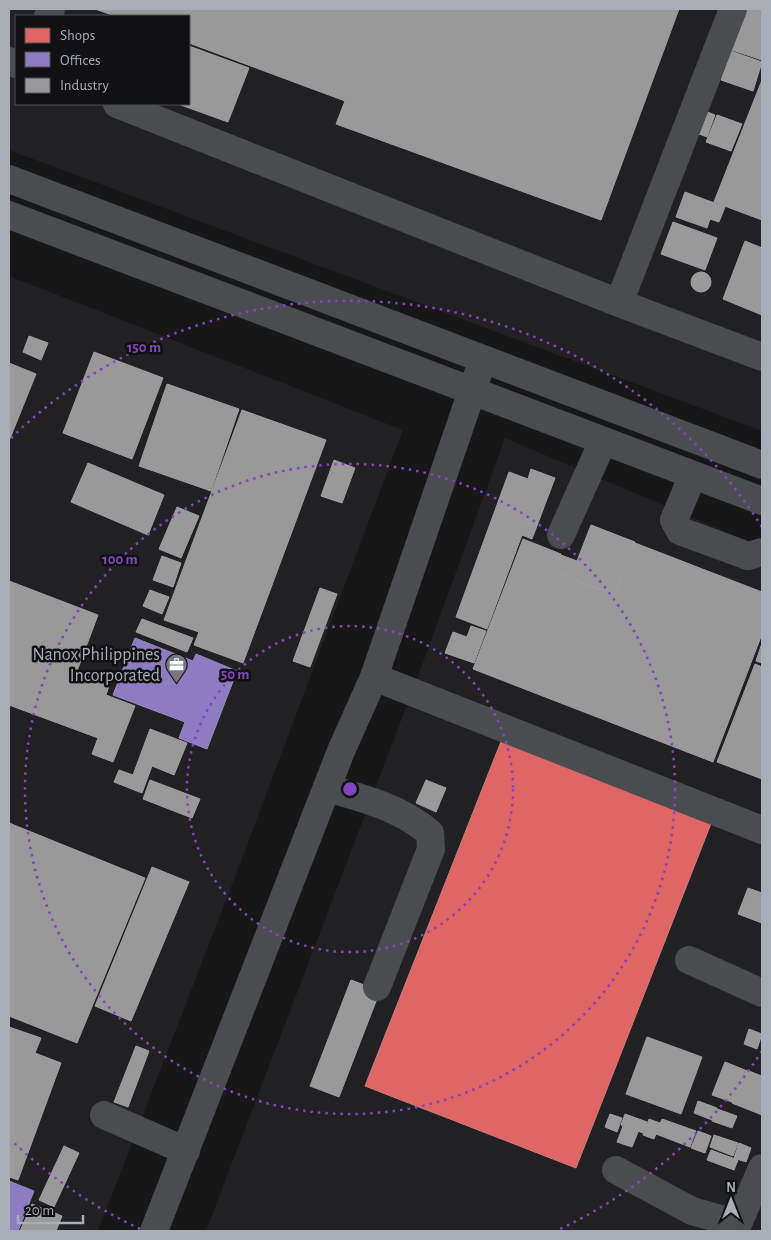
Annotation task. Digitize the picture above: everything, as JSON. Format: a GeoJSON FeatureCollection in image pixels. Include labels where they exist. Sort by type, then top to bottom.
{"type":"FeatureCollection","features":[{"type":"Feature","properties":{"kind":"street"},"geometry":{"type":"LineString","coordinates":[[619,304],[733,9]]}},
{"type":"Feature","properties":{"kind":"street"},"geometry":{"type":"LineString","coordinates":[[120,105],[619,304],[762,357]]}},
{"type":"Feature","properties":{"kind":"street"},"geometry":{"type":"LineString","coordinates":[[9,179],[762,465]]}},
{"type":"Feature","properties":{"kind":"street"},"geometry":{"type":"LineString","coordinates":[[9,215],[762,501]]}},
{"type":"Feature","properties":{"kind":"street"},"geometry":{"type":"LineString","coordinates":[[154,1231],[327,788],[374,677],[483,359]]}},
{"type":"Feature","properties":{"kind":"street"},"geometry":{"type":"LineString","coordinates":[[561,535],[603,440]]}},
{"type":"Feature","properties":{"kind":"street"},"geometry":{"type":"LineString","coordinates":[[693,475],[674,520],[680,531],[748,556],[762,552]]}},
{"type":"Feature","properties":{"kind":"street"},"geometry":{"type":"LineString","coordinates":[[374,677],[762,830]]}},
{"type":"Feature","properties":{"kind":"street"},"geometry":{"type":"LineString","coordinates":[[327,788],[376,802],[419,824],[430,833],[431,849],[377,986]]}},
{"type":"Feature","properties":{"kind":"street"},"geometry":{"type":"LineString","coordinates":[[689,960],[762,993]]}},
{"type":"Feature","properties":{"kind":"street"},"geometry":{"type":"LineString","coordinates":[[104,1115],[186,1151]]}},
{"type":"Feature","properties":{"kind":"street"},"geometry":{"type":"LineString","coordinates":[[616,1170],[692,1211],[737,1228],[762,1168]]}},
{"type":"Feature","properties":{"kind":"shaded area"},"geometry":{"type":"Polygon","coordinates":[[[9,9],[762,9],[762,431],[9,150],[9,9]]]}},
{"type":"Feature","properties":{"kind":"shaded area"},"geometry":{"type":"Polygon","coordinates":[[[9,276],[403,430],[240,864],[98,1231],[9,1231],[9,276]]]}},
{"type":"Feature","properties":{"kind":"shaded area"},"geometry":{"type":"Polygon","coordinates":[[[505,438],[762,547],[762,1231],[206,1231],[418,676],[505,438]]]}},
{"type":"Feature","properties":{"kind":"building: Shops"},"geometry":{"type":"Polygon","coordinates":[[[502,739],[712,821],[576,1168],[365,1086],[502,739]]]}},
{"type":"Feature","properties":{"kind":"building: Offices"},"geometry":{"type":"Polygon","coordinates":[[[135,638],[193,661],[196,654],[237,671],[207,749],[179,738],[185,722],[113,695],[135,638]]]}},
{"type":"Feature","properties":{"kind":"building: Offices"},"geometry":{"type":"Polygon","coordinates":[[[9,1181],[34,1191],[18,1231],[9,1231],[9,1181]]]}},
{"type":"Feature","properties":{"kind":"building: Industry"},"geometry":{"type":"Polygon","coordinates":[[[95,9],[679,9],[601,220],[336,124],[345,101],[190,43],[190,15],[112,15],[95,9]]]}},
{"type":"Feature","properties":{"kind":"building: Industry"},"geometry":{"type":"Polygon","coordinates":[[[744,9],[762,9],[762,60],[729,49],[744,9]]]}},
{"type":"Feature","properties":{"kind":"building: Industry"},"geometry":{"type":"Polygon","coordinates":[[[190,46],[249,68],[228,122],[181,105],[190,105],[190,46]]]}},
{"type":"Feature","properties":{"kind":"building: Industry"},"geometry":{"type":"Polygon","coordinates":[[[731,51],[762,62],[753,91],[721,80],[731,51]]]}},
{"type":"Feature","properties":{"kind":"building: Industry"},"geometry":{"type":"Polygon","coordinates":[[[762,80],[762,220],[714,202],[762,80]]]}},
{"type":"Feature","properties":{"kind":"building: Industry"},"geometry":{"type":"Polygon","coordinates":[[[703,110],[715,115],[707,137],[694,132],[703,110]]]}},
{"type":"Feature","properties":{"kind":"building: Industry"},"geometry":{"type":"Polygon","coordinates":[[[717,115],[742,124],[731,151],[706,142],[717,115]]]}},
{"type":"Feature","properties":{"kind":"building: Industry"},"geometry":{"type":"Polygon","coordinates":[[[685,192],[725,207],[719,222],[710,219],[707,228],[676,217],[685,192]]]}},
{"type":"Feature","properties":{"kind":"building: Industry"},"geometry":{"type":"Polygon","coordinates":[[[673,222],[717,238],[705,270],[661,254],[673,222]]]}},
{"type":"Feature","properties":{"kind":"building: Industry"},"geometry":{"type":"Polygon","coordinates":[[[745,241],[762,248],[762,315],[723,299],[745,241]]]}},
{"type":"Feature","properties":{"kind":"building: Industry"},"geometry":{"type":"Polygon","coordinates":[[[701,272],[708,275],[711,282],[708,289],[701,292],[694,289],[691,282],[694,275],[701,272]]]}},
{"type":"Feature","properties":{"kind":"building: Industry"},"geometry":{"type":"Polygon","coordinates":[[[29,336],[48,343],[41,360],[23,352],[29,336]]]}},
{"type":"Feature","properties":{"kind":"building: Industry"},"geometry":{"type":"Polygon","coordinates":[[[94,352],[163,378],[132,459],[63,433],[94,352]]]}},
{"type":"Feature","properties":{"kind":"building: Industry"},"geometry":{"type":"Polygon","coordinates":[[[9,363],[36,374],[9,441],[9,363]]]}},
{"type":"Feature","properties":{"kind":"building: Industry"},"geometry":{"type":"Polygon","coordinates":[[[167,384],[239,409],[211,491],[139,466],[167,384]]]}},
{"type":"Feature","properties":{"kind":"building: Industry"},"geometry":{"type":"Polygon","coordinates":[[[242,410],[326,440],[243,663],[194,645],[199,632],[164,620],[242,410]]]}},
{"type":"Feature","properties":{"kind":"building: Industry"},"geometry":{"type":"Polygon","coordinates":[[[334,460],[355,468],[342,503],[321,496],[334,460]]]}},
{"type":"Feature","properties":{"kind":"building: Industry"},"geometry":{"type":"Polygon","coordinates":[[[88,463],[164,495],[148,535],[71,502],[88,463]]]}},
{"type":"Feature","properties":{"kind":"building: Industry"},"geometry":{"type":"Polygon","coordinates":[[[531,469],[555,478],[532,539],[522,535],[487,629],[456,617],[509,472],[528,479],[531,469]]]}},
{"type":"Feature","properties":{"kind":"building: Industry"},"geometry":{"type":"Polygon","coordinates":[[[177,507],[199,516],[181,558],[159,549],[177,507]]]}},
{"type":"Feature","properties":{"kind":"building: Industry"},"geometry":{"type":"Polygon","coordinates":[[[591,525],[635,542],[615,595],[554,572],[561,555],[577,561],[591,525]]]}},
{"type":"Feature","properties":{"kind":"building: Industry"},"geometry":{"type":"Polygon","coordinates":[[[523,539],[561,554],[554,572],[615,595],[635,543],[762,592],[762,634],[713,762],[473,669],[523,539]]]}},
{"type":"Feature","properties":{"kind":"building: Industry"},"geometry":{"type":"Polygon","coordinates":[[[162,556],[181,563],[173,587],[153,580],[162,556]]]}},
{"type":"Feature","properties":{"kind":"building: Industry"},"geometry":{"type":"Polygon","coordinates":[[[9,581],[98,615],[77,671],[110,683],[106,695],[135,706],[113,762],[92,754],[98,738],[9,705],[9,581]]]}},
{"type":"Feature","properties":{"kind":"building: Industry"},"geometry":{"type":"Polygon","coordinates":[[[320,588],[337,594],[310,667],[293,661],[320,588]]]}},
{"type":"Feature","properties":{"kind":"building: Industry"},"geometry":{"type":"Polygon","coordinates":[[[150,590],[169,597],[162,614],[143,606],[150,590]]]}},
{"type":"Feature","properties":{"kind":"building: Industry"},"geometry":{"type":"Polygon","coordinates":[[[142,619],[193,638],[187,652],[136,632],[142,619]]]}},
{"type":"Feature","properties":{"kind":"building: Industry"},"geometry":{"type":"Polygon","coordinates":[[[471,626],[486,631],[474,663],[445,653],[453,632],[467,637],[471,626]]]}},
{"type":"Feature","properties":{"kind":"building: Industry"},"geometry":{"type":"Polygon","coordinates":[[[762,643],[762,663],[756,661],[762,643]]]}},
{"type":"Feature","properties":{"kind":"building: Industry"},"geometry":{"type":"Polygon","coordinates":[[[755,664],[762,667],[762,779],[717,762],[755,664]]]}},
{"type":"Feature","properties":{"kind":"building: Industry"},"geometry":{"type":"Polygon","coordinates":[[[150,729],[187,743],[174,775],[152,766],[142,793],[114,782],[119,770],[133,775],[150,729]]]}},
{"type":"Feature","properties":{"kind":"building: Industry"},"geometry":{"type":"Polygon","coordinates":[[[150,780],[200,799],[192,818],[143,799],[150,780]]]}},
{"type":"Feature","properties":{"kind":"building: Industry"},"geometry":{"type":"Polygon","coordinates":[[[426,780],[446,788],[436,812],[416,803],[426,780]]]}},
{"type":"Feature","properties":{"kind":"building: Industry"},"geometry":{"type":"Polygon","coordinates":[[[9,823],[145,878],[77,1043],[9,1016],[9,823]]]}},
{"type":"Feature","properties":{"kind":"building: Industry"},"geometry":{"type":"Polygon","coordinates":[[[152,867],[189,882],[131,1021],[95,1006],[152,867]]]}},
{"type":"Feature","properties":{"kind":"building: Industry"},"geometry":{"type":"Polygon","coordinates":[[[748,888],[762,893],[762,923],[738,914],[748,888]]]}},
{"type":"Feature","properties":{"kind":"building: Industry"},"geometry":{"type":"Polygon","coordinates":[[[351,980],[380,991],[339,1097],[310,1086],[351,980]]]}},
{"type":"Feature","properties":{"kind":"building: Industry"},"geometry":{"type":"Polygon","coordinates":[[[9,1027],[41,1038],[35,1053],[61,1063],[18,1180],[9,1177],[9,1027]]]}},
{"type":"Feature","properties":{"kind":"building: Industry"},"geometry":{"type":"Polygon","coordinates":[[[749,1029],[762,1034],[757,1049],[744,1044],[749,1029]]]}},
{"type":"Feature","properties":{"kind":"building: Industry"},"geometry":{"type":"Polygon","coordinates":[[[647,1037],[702,1057],[681,1114],[626,1094],[647,1037]]]}},
{"type":"Feature","properties":{"kind":"building: Industry"},"geometry":{"type":"Polygon","coordinates":[[[136,1046],[149,1051],[128,1107],[114,1102],[136,1046]]]}},
{"type":"Feature","properties":{"kind":"building: Industry"},"geometry":{"type":"Polygon","coordinates":[[[725,1062],[745,1070],[732,1102],[712,1095],[725,1062]]]}},
{"type":"Feature","properties":{"kind":"building: Industry"},"geometry":{"type":"Polygon","coordinates":[[[746,1070],[762,1076],[762,1115],[732,1103],[746,1070]]]}},
{"type":"Feature","properties":{"kind":"building: Industry"},"geometry":{"type":"Polygon","coordinates":[[[698,1101],[717,1108],[712,1120],[694,1113],[698,1101]]]}},
{"type":"Feature","properties":{"kind":"building: Industry"},"geometry":{"type":"Polygon","coordinates":[[[717,1109],[737,1116],[732,1128],[712,1121],[717,1109]]]}},
{"type":"Feature","properties":{"kind":"building: Industry"},"geometry":{"type":"Polygon","coordinates":[[[610,1114],[622,1118],[617,1132],[605,1127],[610,1114]]]}},
{"type":"Feature","properties":{"kind":"building: Industry"},"geometry":{"type":"Polygon","coordinates":[[[625,1114],[647,1122],[643,1133],[621,1125],[625,1114]]]}},
{"type":"Feature","properties":{"kind":"building: Industry"},"geometry":{"type":"Polygon","coordinates":[[[649,1119],[660,1123],[654,1139],[643,1135],[649,1119]]]}},
{"type":"Feature","properties":{"kind":"building: Industry"},"geometry":{"type":"Polygon","coordinates":[[[662,1119],[696,1131],[690,1147],[656,1134],[662,1119]]]}},
{"type":"Feature","properties":{"kind":"building: Industry"},"geometry":{"type":"Polygon","coordinates":[[[623,1126],[638,1132],[632,1147],[617,1142],[623,1126]]]}},
{"type":"Feature","properties":{"kind":"building: Industry"},"geometry":{"type":"Polygon","coordinates":[[[698,1131],[711,1136],[705,1153],[691,1148],[698,1131]]]}},
{"type":"Feature","properties":{"kind":"building: Industry"},"geometry":{"type":"Polygon","coordinates":[[[714,1135],[738,1143],[733,1156],[710,1147],[714,1135]]]}},
{"type":"Feature","properties":{"kind":"building: Industry"},"geometry":{"type":"Polygon","coordinates":[[[739,1143],[751,1148],[746,1162],[734,1158],[739,1143]]]}},
{"type":"Feature","properties":{"kind":"building: Industry"},"geometry":{"type":"Polygon","coordinates":[[[64,1146],[79,1153],[54,1207],[39,1200],[64,1146]]]}},
{"type":"Feature","properties":{"kind":"building: Industry"},"geometry":{"type":"Polygon","coordinates":[[[711,1150],[738,1160],[734,1170],[707,1160],[711,1150]]]}},
{"type":"Feature","properties":{"kind":"building: Industry"},"geometry":{"type":"Polygon","coordinates":[[[32,1204],[62,1216],[56,1231],[20,1231],[32,1204]]]}},
{"type":"Feature","properties":{"kind":"place","name":"Nanox Philippines Incorporated"},"geometry":{"type":"Point","coordinates":[176,683]}}]}
